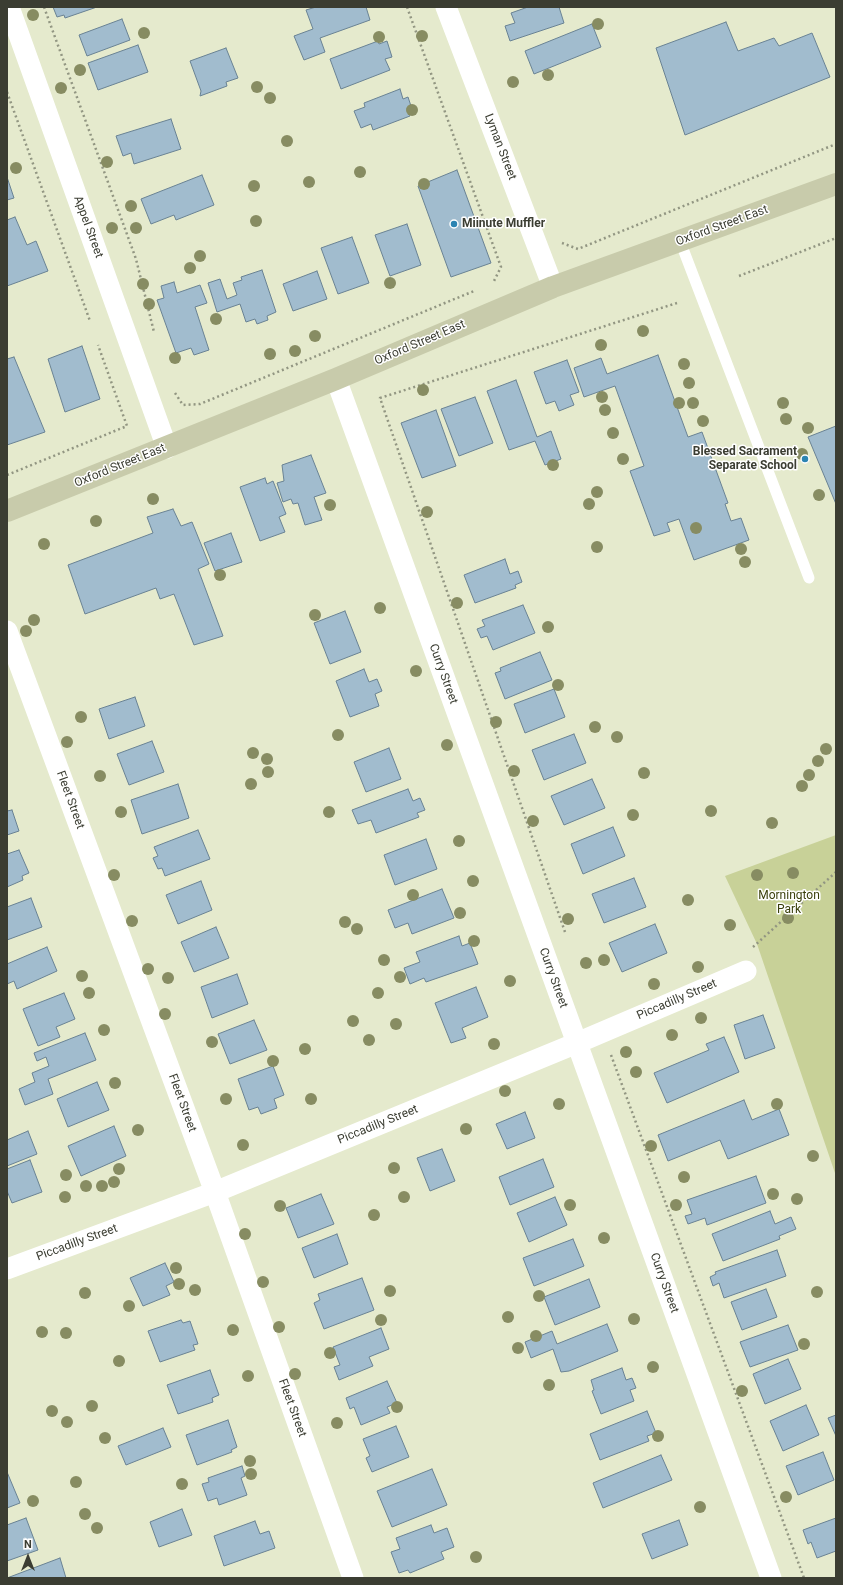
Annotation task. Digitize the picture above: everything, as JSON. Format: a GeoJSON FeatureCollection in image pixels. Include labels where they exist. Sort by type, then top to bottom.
{"type":"FeatureCollection","features":[{"type":"Feature","properties":{"kind":"main road","name":"Oxford Street East"},"geometry":{"type":"LineString","coordinates":[[7,511],[336,379],[553,287],[836,184]]}},
{"type":"Feature","properties":{"kind":"street","name":"Appel Street"},"geometry":{"type":"LineString","coordinates":[[9,7],[167,448]]}},
{"type":"Feature","properties":{"kind":"street","name":"Lyman Street"},"geometry":{"type":"LineString","coordinates":[[446,7],[553,287]]}},
{"type":"Feature","properties":{"kind":"street","name":"Curry Street"},"geometry":{"type":"LineString","coordinates":[[336,379],[771,1578]]}},
{"type":"Feature","properties":{"kind":"street","name":"Fleet Street"},"geometry":{"type":"LineString","coordinates":[[7,631],[215,1192],[353,1578]]}},
{"type":"Feature","properties":{"kind":"street","name":"Piccadilly Street"},"geometry":{"type":"LineString","coordinates":[[7,1269],[215,1192],[577,1043],[746,970]]}},
{"type":"Feature","properties":{"kind":"lane"},"geometry":{"type":"LineString","coordinates":[[680,241],[809,578]]}},
{"type":"Feature","properties":{"kind":"path"},"geometry":{"type":"LineString","coordinates":[[44,7],[136,260],[154,335]]}},
{"type":"Feature","properties":{"kind":"path"},"geometry":{"type":"LineString","coordinates":[[407,7],[502,267],[494,282],[488,285]]}},
{"type":"Feature","properties":{"kind":"path"},"geometry":{"type":"LineString","coordinates":[[7,92],[90,321]]}},
{"type":"Feature","properties":{"kind":"path"},"geometry":{"type":"LineString","coordinates":[[560,242],[578,249],[836,144]]}},
{"type":"Feature","properties":{"kind":"path"},"geometry":{"type":"LineString","coordinates":[[739,276],[836,238]]}},
{"type":"Feature","properties":{"kind":"path"},"geometry":{"type":"LineString","coordinates":[[172,389],[183,405],[200,404],[481,288]]}},
{"type":"Feature","properties":{"kind":"path"},"geometry":{"type":"LineString","coordinates":[[567,937],[380,398],[677,303]]}},
{"type":"Feature","properties":{"kind":"path"},"geometry":{"type":"LineString","coordinates":[[7,475],[127,426],[98,345]]}},
{"type":"Feature","properties":{"kind":"path"},"geometry":{"type":"LineString","coordinates":[[746,970],[740,957],[757,944],[836,872]]}},
{"type":"Feature","properties":{"kind":"path"},"geometry":{"type":"LineString","coordinates":[[608,1047],[804,1578]]}},
{"type":"Feature","properties":{"kind":"green space","name":"Mornington Park"},"geometry":{"type":"Polygon","coordinates":[[[836,835],[836,1176],[757,944],[725,876],[836,835]]]}},
{"type":"Feature","properties":{"kind":"building"},"geometry":{"type":"Polygon","coordinates":[[[53,7],[97,7],[65,18],[64,15],[57,17],[53,7]]]}},
{"type":"Feature","properties":{"kind":"building"},"geometry":{"type":"Polygon","coordinates":[[[316,7],[366,7],[370,20],[320,38],[325,52],[304,60],[294,36],[313,29],[306,10],[316,7]]]}},
{"type":"Feature","properties":{"kind":"building"},"geometry":{"type":"Polygon","coordinates":[[[528,7],[559,7],[564,23],[510,41],[505,26],[515,23],[511,13],[528,7]]]}},
{"type":"Feature","properties":{"kind":"building"},"geometry":{"type":"Polygon","coordinates":[[[122,19],[130,40],[87,56],[79,35],[122,19]]]}},
{"type":"Feature","properties":{"kind":"building"},"geometry":{"type":"Polygon","coordinates":[[[726,22],[738,51],[774,38],[779,46],[812,33],[830,77],[685,135],[656,48],[726,22]]]}},
{"type":"Feature","properties":{"kind":"building"},"geometry":{"type":"Polygon","coordinates":[[[592,24],[601,47],[534,74],[525,51],[592,24]]]}},
{"type":"Feature","properties":{"kind":"building"},"geometry":{"type":"Polygon","coordinates":[[[378,41],[379,44],[387,41],[392,57],[385,59],[390,70],[341,89],[330,59],[378,41]]]}},
{"type":"Feature","properties":{"kind":"building"},"geometry":{"type":"Polygon","coordinates":[[[138,45],[148,72],[98,90],[88,63],[138,45]]]}},
{"type":"Feature","properties":{"kind":"building"},"geometry":{"type":"Polygon","coordinates":[[[226,48],[238,78],[226,82],[227,86],[200,96],[201,91],[190,61],[226,48]]]}},
{"type":"Feature","properties":{"kind":"building"},"geometry":{"type":"Polygon","coordinates":[[[400,89],[403,99],[408,97],[411,106],[407,108],[410,116],[373,130],[371,124],[361,128],[354,111],[365,107],[364,103],[400,89]]]}},
{"type":"Feature","properties":{"kind":"building"},"geometry":{"type":"Polygon","coordinates":[[[171,119],[181,149],[134,164],[131,153],[123,156],[116,136],[171,119]]]}},
{"type":"Feature","properties":{"kind":"building","name":"Miinute Muffler"},"geometry":{"type":"Polygon","coordinates":[[[457,170],[491,263],[451,277],[418,186],[457,170]]]}},
{"type":"Feature","properties":{"kind":"building"},"geometry":{"type":"Polygon","coordinates":[[[202,175],[214,205],[176,220],[174,215],[151,224],[141,199],[202,175]]]}},
{"type":"Feature","properties":{"kind":"building"},"geometry":{"type":"Polygon","coordinates":[[[7,177],[14,198],[7,200],[7,177]]]}},
{"type":"Feature","properties":{"kind":"building"},"geometry":{"type":"Polygon","coordinates":[[[15,217],[27,245],[36,241],[48,271],[7,286],[7,220],[15,217]]]}},
{"type":"Feature","properties":{"kind":"building"},"geometry":{"type":"Polygon","coordinates":[[[407,224],[421,265],[390,276],[375,235],[407,224]]]}},
{"type":"Feature","properties":{"kind":"building"},"geometry":{"type":"Polygon","coordinates":[[[352,237],[369,283],[338,294],[321,248],[352,237]]]}},
{"type":"Feature","properties":{"kind":"building"},"geometry":{"type":"Polygon","coordinates":[[[262,270],[276,312],[267,316],[268,320],[257,324],[255,319],[246,322],[240,304],[217,312],[208,283],[220,279],[227,299],[237,295],[233,283],[242,280],[241,277],[262,270]]]}},
{"type":"Feature","properties":{"kind":"building"},"geometry":{"type":"Polygon","coordinates":[[[317,271],[327,299],[293,311],[283,284],[317,271]]]}},
{"type":"Feature","properties":{"kind":"building"},"geometry":{"type":"Polygon","coordinates":[[[174,282],[177,293],[200,285],[207,303],[195,307],[209,350],[194,355],[191,348],[176,353],[157,300],[164,298],[161,286],[174,282]]]}},
{"type":"Feature","properties":{"kind":"building"},"geometry":{"type":"Polygon","coordinates":[[[82,346],[100,399],[65,412],[48,359],[82,346]]]}},
{"type":"Feature","properties":{"kind":"building"},"geometry":{"type":"Polygon","coordinates":[[[658,355],[688,437],[702,432],[728,503],[725,504],[731,521],[741,518],[749,540],[694,560],[679,519],[667,523],[670,531],[654,536],[630,471],[644,466],[615,386],[584,397],[574,368],[601,358],[607,374],[658,355]]]}},
{"type":"Feature","properties":{"kind":"building"},"geometry":{"type":"Polygon","coordinates":[[[14,357],[45,432],[7,445],[7,359],[14,357]]]}},
{"type":"Feature","properties":{"kind":"building"},"geometry":{"type":"Polygon","coordinates":[[[567,360],[579,392],[570,395],[574,405],[559,411],[555,401],[546,404],[534,372],[567,360]]]}},
{"type":"Feature","properties":{"kind":"building"},"geometry":{"type":"Polygon","coordinates":[[[516,380],[537,437],[551,431],[561,459],[545,465],[535,441],[509,450],[487,391],[516,380]]]}},
{"type":"Feature","properties":{"kind":"building"},"geometry":{"type":"Polygon","coordinates":[[[475,397],[493,443],[459,456],[441,409],[475,397]]]}},
{"type":"Feature","properties":{"kind":"building"},"geometry":{"type":"Polygon","coordinates":[[[436,410],[456,466],[422,478],[401,423],[436,410]]]}},
{"type":"Feature","properties":{"kind":"building"},"geometry":{"type":"Polygon","coordinates":[[[836,426],[836,504],[808,437],[836,426]]]}},
{"type":"Feature","properties":{"kind":"building"},"geometry":{"type":"Polygon","coordinates":[[[311,455],[326,493],[314,497],[322,520],[305,525],[298,503],[293,504],[291,499],[283,502],[277,483],[284,481],[282,465],[311,455]]]}},
{"type":"Feature","properties":{"kind":"building"},"geometry":{"type":"Polygon","coordinates":[[[265,478],[267,484],[273,481],[286,514],[279,517],[285,532],[260,541],[240,487],[265,478]]]}},
{"type":"Feature","properties":{"kind":"building"},"geometry":{"type":"Polygon","coordinates":[[[173,509],[181,526],[192,522],[209,564],[198,569],[223,636],[194,645],[174,594],[160,599],[156,588],[85,614],[68,565],[153,533],[147,517],[173,509]]]}},
{"type":"Feature","properties":{"kind":"building"},"geometry":{"type":"Polygon","coordinates":[[[231,533],[242,562],[215,571],[204,543],[231,533]]]}},
{"type":"Feature","properties":{"kind":"building"},"geometry":{"type":"Polygon","coordinates":[[[505,559],[510,574],[518,571],[522,582],[515,585],[516,588],[475,603],[464,575],[505,559]]]}},
{"type":"Feature","properties":{"kind":"building"},"geometry":{"type":"Polygon","coordinates":[[[523,605],[535,633],[493,650],[487,636],[481,638],[477,629],[485,626],[482,620],[523,605]]]}},
{"type":"Feature","properties":{"kind":"building"},"geometry":{"type":"Polygon","coordinates":[[[345,611],[361,652],[330,664],[314,623],[345,611]]]}},
{"type":"Feature","properties":{"kind":"building"},"geometry":{"type":"Polygon","coordinates":[[[540,652],[552,680],[505,699],[495,673],[501,671],[500,668],[540,652]]]}},
{"type":"Feature","properties":{"kind":"building"},"geometry":{"type":"Polygon","coordinates":[[[364,669],[369,682],[377,679],[382,691],[375,694],[379,706],[350,717],[336,681],[364,669]]]}},
{"type":"Feature","properties":{"kind":"building"},"geometry":{"type":"Polygon","coordinates":[[[554,689],[565,717],[525,733],[514,704],[554,689]]]}},
{"type":"Feature","properties":{"kind":"building"},"geometry":{"type":"Polygon","coordinates":[[[135,697],[145,726],[109,739],[99,709],[135,697]]]}},
{"type":"Feature","properties":{"kind":"building"},"geometry":{"type":"Polygon","coordinates":[[[574,734],[586,763],[544,780],[532,750],[574,734]]]}},
{"type":"Feature","properties":{"kind":"building"},"geometry":{"type":"Polygon","coordinates":[[[152,741],[164,772],[129,785],[117,754],[152,741]]]}},
{"type":"Feature","properties":{"kind":"building"},"geometry":{"type":"Polygon","coordinates":[[[389,748],[401,779],[366,792],[354,762],[389,748]]]}},
{"type":"Feature","properties":{"kind":"building"},"geometry":{"type":"Polygon","coordinates":[[[592,779],[605,808],[564,825],[551,796],[592,779]]]}},
{"type":"Feature","properties":{"kind":"building"},"geometry":{"type":"Polygon","coordinates":[[[178,784],[189,818],[142,834],[131,800],[178,784]]]}},
{"type":"Feature","properties":{"kind":"building"},"geometry":{"type":"Polygon","coordinates":[[[408,789],[413,801],[420,798],[425,810],[417,813],[419,817],[376,833],[371,820],[358,824],[352,810],[408,789]]]}},
{"type":"Feature","properties":{"kind":"building"},"geometry":{"type":"Polygon","coordinates":[[[12,810],[19,831],[7,835],[7,811],[12,810]]]}},
{"type":"Feature","properties":{"kind":"building"},"geometry":{"type":"Polygon","coordinates":[[[613,827],[625,856],[583,874],[571,844],[613,827]]]}},
{"type":"Feature","properties":{"kind":"building"},"geometry":{"type":"Polygon","coordinates":[[[198,830],[210,859],[165,876],[162,868],[158,869],[153,858],[158,856],[154,847],[198,830]]]}},
{"type":"Feature","properties":{"kind":"building"},"geometry":{"type":"Polygon","coordinates":[[[426,839],[437,869],[395,885],[384,855],[426,839]]]}},
{"type":"Feature","properties":{"kind":"building"},"geometry":{"type":"Polygon","coordinates":[[[19,850],[29,873],[22,876],[23,880],[7,887],[7,854],[19,850]]]}},
{"type":"Feature","properties":{"kind":"building"},"geometry":{"type":"Polygon","coordinates":[[[634,878],[646,907],[604,923],[592,894],[634,878]]]}},
{"type":"Feature","properties":{"kind":"building"},"geometry":{"type":"Polygon","coordinates":[[[201,881],[212,910],[178,924],[166,895],[201,881]]]}},
{"type":"Feature","properties":{"kind":"building"},"geometry":{"type":"Polygon","coordinates":[[[442,889],[454,918],[412,934],[408,923],[395,928],[388,910],[442,889]]]}},
{"type":"Feature","properties":{"kind":"building"},"geometry":{"type":"Polygon","coordinates":[[[31,898],[42,927],[7,940],[7,907],[31,898]]]}},
{"type":"Feature","properties":{"kind":"building"},"geometry":{"type":"Polygon","coordinates":[[[655,924],[667,953],[622,972],[609,943],[655,924]]]}},
{"type":"Feature","properties":{"kind":"building"},"geometry":{"type":"Polygon","coordinates":[[[216,927],[229,958],[194,972],[181,942],[216,927]]]}},
{"type":"Feature","properties":{"kind":"building"},"geometry":{"type":"Polygon","coordinates":[[[459,936],[462,946],[470,943],[478,964],[426,982],[424,978],[410,984],[404,968],[420,962],[416,952],[459,936]]]}},
{"type":"Feature","properties":{"kind":"building"},"geometry":{"type":"Polygon","coordinates":[[[47,947],[57,971],[17,989],[14,981],[7,984],[7,964],[47,947]]]}},
{"type":"Feature","properties":{"kind":"building"},"geometry":{"type":"Polygon","coordinates":[[[237,974],[248,1004],[212,1018],[201,987],[237,974]]]}},
{"type":"Feature","properties":{"kind":"building"},"geometry":{"type":"Polygon","coordinates":[[[476,987],[488,1017],[462,1028],[466,1038],[451,1043],[435,1003],[476,987]]]}},
{"type":"Feature","properties":{"kind":"building"},"geometry":{"type":"Polygon","coordinates":[[[64,993],[75,1019],[56,1027],[60,1037],[38,1046],[23,1009],[64,993]]]}},
{"type":"Feature","properties":{"kind":"building"},"geometry":{"type":"Polygon","coordinates":[[[763,1015],[775,1048],[745,1059],[734,1025],[763,1015]]]}},
{"type":"Feature","properties":{"kind":"building"},"geometry":{"type":"Polygon","coordinates":[[[254,1020],[267,1050],[230,1064],[218,1034],[254,1020]]]}},
{"type":"Feature","properties":{"kind":"building"},"geometry":{"type":"Polygon","coordinates":[[[85,1033],[96,1060],[48,1079],[53,1094],[25,1105],[19,1089],[35,1082],[32,1073],[49,1066],[46,1057],[37,1061],[34,1053],[85,1033]]]}},
{"type":"Feature","properties":{"kind":"building"},"geometry":{"type":"Polygon","coordinates":[[[724,1037],[739,1072],[667,1103],[654,1073],[709,1050],[706,1044],[724,1037]]]}},
{"type":"Feature","properties":{"kind":"building"},"geometry":{"type":"Polygon","coordinates":[[[273,1066],[284,1095],[274,1099],[277,1108],[261,1114],[258,1107],[249,1110],[238,1079],[273,1066]]]}},
{"type":"Feature","properties":{"kind":"building"},"geometry":{"type":"Polygon","coordinates":[[[97,1082],[109,1110],[68,1127],[57,1099],[97,1082]]]}},
{"type":"Feature","properties":{"kind":"building"},"geometry":{"type":"Polygon","coordinates":[[[744,1100],[752,1120],[779,1109],[789,1135],[728,1159],[720,1140],[668,1161],[658,1135],[744,1100]]]}},
{"type":"Feature","properties":{"kind":"building"},"geometry":{"type":"Polygon","coordinates":[[[525,1112],[535,1138],[507,1149],[496,1124],[525,1112]]]}},
{"type":"Feature","properties":{"kind":"building"},"geometry":{"type":"Polygon","coordinates":[[[114,1126],[126,1156],[81,1176],[68,1146],[114,1126]]]}},
{"type":"Feature","properties":{"kind":"building"},"geometry":{"type":"Polygon","coordinates":[[[28,1131],[37,1154],[7,1166],[7,1140],[28,1131]]]}},
{"type":"Feature","properties":{"kind":"building"},"geometry":{"type":"Polygon","coordinates":[[[442,1149],[455,1181],[430,1191],[417,1158],[442,1149]]]}},
{"type":"Feature","properties":{"kind":"building"},"geometry":{"type":"Polygon","coordinates":[[[543,1159],[554,1187],[510,1205],[499,1177],[543,1159]]]}},
{"type":"Feature","properties":{"kind":"building"},"geometry":{"type":"Polygon","coordinates":[[[30,1160],[42,1192],[12,1203],[7,1191],[7,1169],[30,1160]]]}},
{"type":"Feature","properties":{"kind":"building"},"geometry":{"type":"Polygon","coordinates":[[[756,1176],[766,1203],[707,1225],[705,1218],[688,1224],[685,1216],[692,1214],[687,1200],[756,1176]]]}},
{"type":"Feature","properties":{"kind":"building"},"geometry":{"type":"Polygon","coordinates":[[[321,1194],[334,1224],[298,1238],[286,1208],[321,1194]]]}},
{"type":"Feature","properties":{"kind":"building"},"geometry":{"type":"Polygon","coordinates":[[[555,1197],[567,1225],[529,1242],[517,1213],[555,1197]]]}},
{"type":"Feature","properties":{"kind":"building"},"geometry":{"type":"Polygon","coordinates":[[[770,1211],[775,1224],[791,1217],[796,1229],[779,1236],[780,1239],[723,1261],[712,1234],[770,1211]]]}},
{"type":"Feature","properties":{"kind":"building"},"geometry":{"type":"Polygon","coordinates":[[[337,1234],[348,1264],[314,1278],[302,1248],[337,1234]]]}},
{"type":"Feature","properties":{"kind":"building"},"geometry":{"type":"Polygon","coordinates":[[[573,1239],[584,1266],[534,1286],[523,1258],[573,1239]]]}},
{"type":"Feature","properties":{"kind":"building"},"geometry":{"type":"Polygon","coordinates":[[[777,1250],[786,1276],[724,1298],[719,1283],[713,1286],[710,1277],[716,1274],[715,1272],[777,1250]]]}},
{"type":"Feature","properties":{"kind":"building"},"geometry":{"type":"Polygon","coordinates":[[[165,1263],[174,1282],[166,1286],[170,1295],[143,1306],[130,1278],[165,1263]]]}},
{"type":"Feature","properties":{"kind":"building"},"geometry":{"type":"Polygon","coordinates":[[[362,1278],[374,1310],[324,1329],[314,1303],[320,1300],[318,1294],[362,1278]]]}},
{"type":"Feature","properties":{"kind":"building"},"geometry":{"type":"Polygon","coordinates":[[[589,1279],[600,1307],[555,1325],[544,1297],[589,1279]]]}},
{"type":"Feature","properties":{"kind":"building"},"geometry":{"type":"Polygon","coordinates":[[[766,1289],[777,1317],[742,1330],[731,1302],[766,1289]]]}},
{"type":"Feature","properties":{"kind":"building"},"geometry":{"type":"Polygon","coordinates":[[[181,1320],[183,1323],[190,1321],[198,1344],[193,1345],[195,1350],[160,1362],[148,1331],[181,1320]]]}},
{"type":"Feature","properties":{"kind":"building"},"geometry":{"type":"Polygon","coordinates":[[[607,1324],[618,1351],[569,1371],[561,1372],[553,1349],[531,1358],[525,1342],[552,1331],[557,1344],[607,1324]]]}},
{"type":"Feature","properties":{"kind":"building"},"geometry":{"type":"Polygon","coordinates":[[[788,1325],[798,1350],[750,1367],[740,1342],[788,1325]]]}},
{"type":"Feature","properties":{"kind":"building"},"geometry":{"type":"Polygon","coordinates":[[[381,1328],[389,1349],[369,1357],[373,1366],[339,1380],[334,1367],[340,1365],[333,1347],[381,1328]]]}},
{"type":"Feature","properties":{"kind":"building"},"geometry":{"type":"Polygon","coordinates":[[[788,1359],[801,1389],[765,1404],[753,1374],[788,1359]]]}},
{"type":"Feature","properties":{"kind":"building"},"geometry":{"type":"Polygon","coordinates":[[[622,1368],[626,1380],[632,1378],[636,1388],[630,1390],[634,1401],[601,1414],[592,1391],[594,1390],[591,1380],[622,1368]]]}},
{"type":"Feature","properties":{"kind":"building"},"geometry":{"type":"Polygon","coordinates":[[[210,1370],[219,1395],[212,1398],[213,1402],[178,1414],[167,1385],[210,1370]]]}},
{"type":"Feature","properties":{"kind":"building"},"geometry":{"type":"Polygon","coordinates":[[[387,1381],[397,1403],[387,1407],[390,1413],[361,1425],[354,1407],[350,1409],[346,1398],[387,1381]]]}},
{"type":"Feature","properties":{"kind":"building"},"geometry":{"type":"Polygon","coordinates":[[[806,1405],[819,1435],[783,1451],[770,1421],[806,1405]]]}},
{"type":"Feature","properties":{"kind":"building"},"geometry":{"type":"Polygon","coordinates":[[[647,1411],[656,1433],[647,1436],[649,1441],[600,1460],[590,1434],[647,1411]]]}},
{"type":"Feature","properties":{"kind":"building"},"geometry":{"type":"Polygon","coordinates":[[[836,1415],[836,1436],[828,1418],[836,1415]]]}},
{"type":"Feature","properties":{"kind":"building"},"geometry":{"type":"Polygon","coordinates":[[[228,1420],[237,1447],[231,1450],[232,1452],[197,1465],[186,1435],[228,1420]]]}},
{"type":"Feature","properties":{"kind":"building"},"geometry":{"type":"Polygon","coordinates":[[[396,1426],[409,1457],[372,1472],[366,1458],[370,1456],[363,1439],[396,1426]]]}},
{"type":"Feature","properties":{"kind":"building"},"geometry":{"type":"Polygon","coordinates":[[[163,1428],[171,1447],[126,1465],[118,1446],[163,1428]]]}},
{"type":"Feature","properties":{"kind":"building"},"geometry":{"type":"Polygon","coordinates":[[[823,1452],[834,1480],[798,1495],[786,1466],[823,1452]]]}},
{"type":"Feature","properties":{"kind":"building"},"geometry":{"type":"Polygon","coordinates":[[[661,1455],[672,1480],[603,1508],[593,1483],[661,1455]]]}},
{"type":"Feature","properties":{"kind":"building"},"geometry":{"type":"Polygon","coordinates":[[[242,1466],[245,1476],[241,1478],[247,1495],[219,1505],[217,1498],[208,1501],[202,1484],[209,1482],[208,1478],[242,1466]]]}},
{"type":"Feature","properties":{"kind":"building"},"geometry":{"type":"Polygon","coordinates":[[[432,1469],[447,1505],[392,1527],[377,1491],[432,1469]]]}},
{"type":"Feature","properties":{"kind":"building"},"geometry":{"type":"Polygon","coordinates":[[[7,1472],[20,1503],[7,1508],[7,1472]]]}},
{"type":"Feature","properties":{"kind":"building"},"geometry":{"type":"Polygon","coordinates":[[[182,1509],[192,1535],[159,1547],[150,1522],[182,1509]]]}},
{"type":"Feature","properties":{"kind":"building"},"geometry":{"type":"Polygon","coordinates":[[[26,1518],[38,1550],[7,1561],[7,1525],[26,1518]]]}},
{"type":"Feature","properties":{"kind":"building"},"geometry":{"type":"Polygon","coordinates":[[[836,1518],[836,1551],[817,1558],[811,1542],[808,1544],[803,1530],[836,1518]]]}},
{"type":"Feature","properties":{"kind":"building"},"geometry":{"type":"Polygon","coordinates":[[[679,1520],[688,1545],[652,1559],[642,1534],[679,1520]]]}},
{"type":"Feature","properties":{"kind":"building"},"geometry":{"type":"Polygon","coordinates":[[[255,1521],[260,1534],[269,1531],[275,1548],[224,1566],[214,1536],[255,1521]]]}},
{"type":"Feature","properties":{"kind":"building"},"geometry":{"type":"Polygon","coordinates":[[[431,1525],[434,1533],[447,1528],[454,1547],[441,1552],[444,1559],[410,1573],[408,1570],[399,1573],[391,1552],[400,1549],[396,1538],[431,1525]]]}},
{"type":"Feature","properties":{"kind":"building"},"geometry":{"type":"Polygon","coordinates":[[[60,1558],[66,1578],[7,1578],[60,1558]]]}},
{"type":"Feature","properties":{"kind":"place","name":"Miinute Muffler"},"geometry":{"type":"Point","coordinates":[454,224]}},
{"type":"Feature","properties":{"kind":"place","name":"Blessed Sacrament Separate School"},"geometry":{"type":"Point","coordinates":[805,459]}}]}
